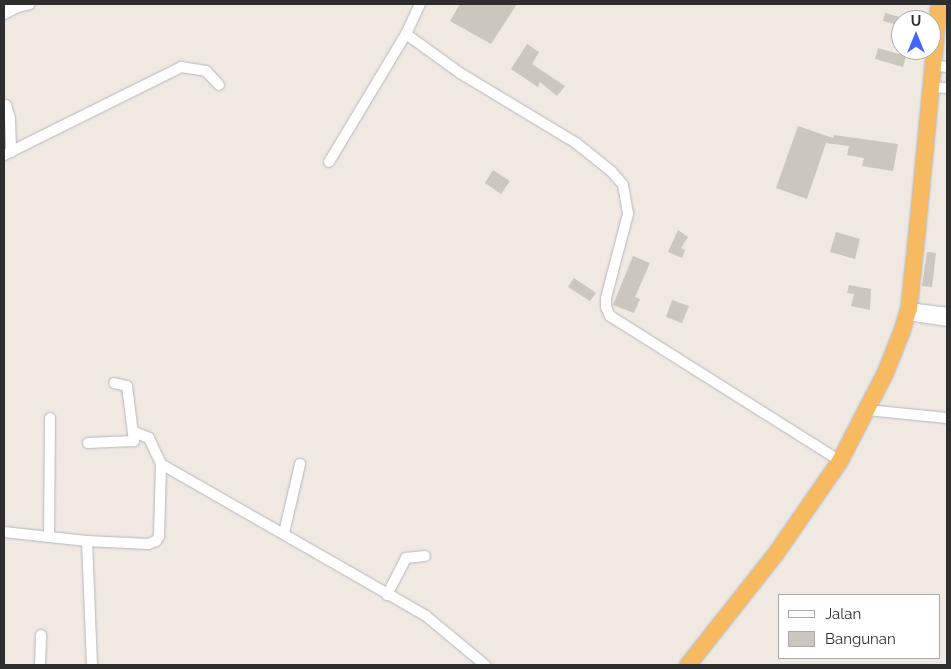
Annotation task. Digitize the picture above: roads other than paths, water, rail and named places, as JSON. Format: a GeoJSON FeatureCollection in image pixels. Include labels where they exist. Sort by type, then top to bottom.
{"type":"FeatureCollection","features":[{"type":"Feature","properties":{"kind":"highway"},"geometry":{"type":"LineString","coordinates":[[688,665],[775,555],[840,461],[867,410],[908,312],[931,87],[940,66],[939,4]]}},
{"type":"Feature","properties":{"kind":"street"},"geometry":{"type":"LineString","coordinates":[[4,14],[13,6],[30,4]]}},
{"type":"Feature","properties":{"kind":"street"},"geometry":{"type":"LineString","coordinates":[[329,162],[406,34],[420,4]]}},
{"type":"Feature","properties":{"kind":"street"},"geometry":{"type":"LineString","coordinates":[[406,34],[460,72],[576,143],[611,171],[623,185],[628,214],[606,298],[610,316],[840,461]]}},
{"type":"Feature","properties":{"kind":"street"},"geometry":{"type":"LineString","coordinates":[[7,154],[181,67],[206,71],[219,85]]}},
{"type":"Feature","properties":{"kind":"street"},"geometry":{"type":"LineString","coordinates":[[931,87],[947,88]]}},
{"type":"Feature","properties":{"kind":"street"},"geometry":{"type":"LineString","coordinates":[[6,105],[10,119],[7,154]]}},
{"type":"Feature","properties":{"kind":"street"},"geometry":{"type":"LineString","coordinates":[[908,312],[947,314]]}},
{"type":"Feature","properties":{"kind":"street"},"geometry":{"type":"LineString","coordinates":[[908,312],[947,321]]}},
{"type":"Feature","properties":{"kind":"street"},"geometry":{"type":"LineString","coordinates":[[88,443],[132,442],[134,432],[126,386],[114,382]]}},
{"type":"Feature","properties":{"kind":"street"},"geometry":{"type":"LineString","coordinates":[[867,410],[947,418]]}},
{"type":"Feature","properties":{"kind":"street"},"geometry":{"type":"LineString","coordinates":[[49,537],[50,418]]}},
{"type":"Feature","properties":{"kind":"street"},"geometry":{"type":"LineString","coordinates":[[4,532],[87,541],[148,544],[156,541],[159,536],[161,464],[148,438],[134,432]]}},
{"type":"Feature","properties":{"kind":"street"},"geometry":{"type":"LineString","coordinates":[[161,464],[426,616],[485,665]]}},
{"type":"Feature","properties":{"kind":"street"},"geometry":{"type":"LineString","coordinates":[[284,533],[300,464]]}},
{"type":"Feature","properties":{"kind":"street"},"geometry":{"type":"LineString","coordinates":[[87,541],[92,665]]}},
{"type":"Feature","properties":{"kind":"street"},"geometry":{"type":"LineString","coordinates":[[387,595],[406,558],[425,556]]}},
{"type":"Feature","properties":{"kind":"street"},"geometry":{"type":"LineString","coordinates":[[40,634],[40,665]]}}]}
